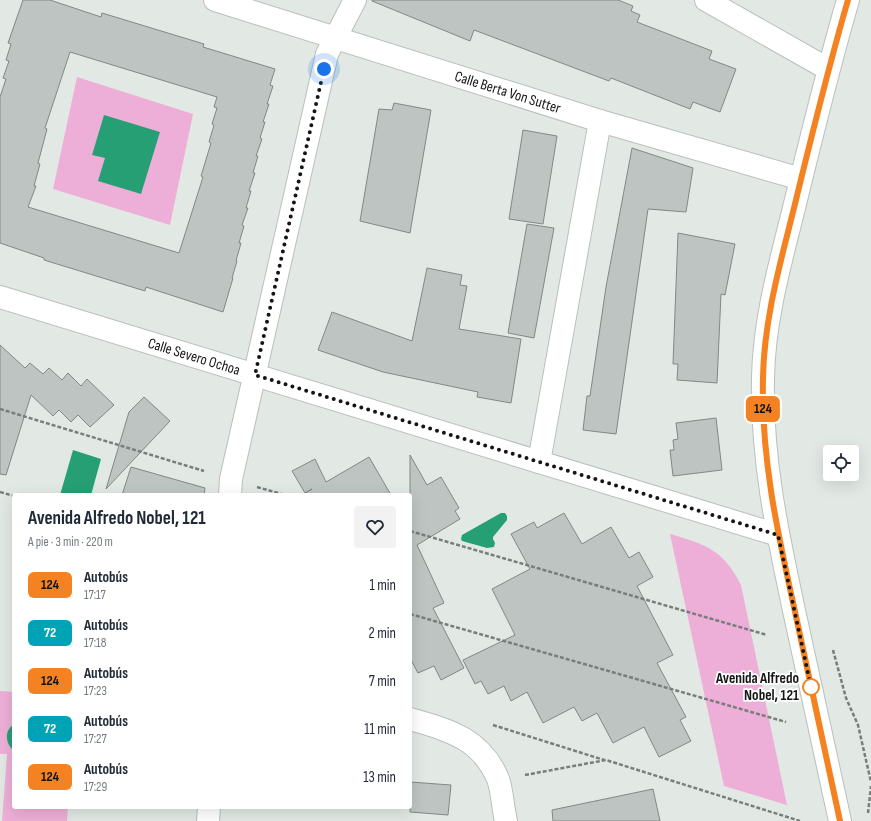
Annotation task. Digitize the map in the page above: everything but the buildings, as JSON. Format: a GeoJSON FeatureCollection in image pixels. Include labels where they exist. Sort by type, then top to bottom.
{"type":"FeatureCollection","features":[{"type":"Feature","properties":{"kind":"street","name":"Calle Berta Von Sutter"},"geometry":{"type":"LineString","coordinates":[[215,0],[600,121],[801,179]]}},
{"type":"Feature","properties":{"kind":"street"},"geometry":{"type":"LineString","coordinates":[[231,487],[327,54],[354,0]]}},
{"type":"Feature","properties":{"kind":"street"},"geometry":{"type":"LineString","coordinates":[[706,0],[828,69]]}},
{"type":"Feature","properties":{"kind":"street"},"geometry":{"type":"LineString","coordinates":[[840,821],[778,535],[768,478],[763,427],[765,340],[775,286],[828,69],[848,0]]}},
{"type":"Feature","properties":{"kind":"street"},"geometry":{"type":"LineString","coordinates":[[538,462],[600,121]]}},
{"type":"Feature","properties":{"kind":"street","name":"Calle Severo Ochoa"},"geometry":{"type":"LineString","coordinates":[[0,298],[778,535]]}},
{"type":"Feature","properties":{"kind":"street"},"geometry":{"type":"LineString","coordinates":[[412,720],[444,728],[467,740],[487,759],[498,779],[506,821]]}},
{"type":"Feature","properties":{"kind":"street"},"geometry":{"type":"LineString","coordinates":[[208,821],[209,809]]}},
{"type":"Feature","properties":{"kind":"path"},"geometry":{"type":"LineString","coordinates":[[0,409],[231,487],[272,493]]}},
{"type":"Feature","properties":{"kind":"path"},"geometry":{"type":"LineString","coordinates":[[0,492],[12,495]]}},
{"type":"Feature","properties":{"kind":"path"},"geometry":{"type":"LineString","coordinates":[[412,532],[767,635]]}},
{"type":"Feature","properties":{"kind":"path"},"geometry":{"type":"LineString","coordinates":[[412,615],[786,722]]}},
{"type":"Feature","properties":{"kind":"path"},"geometry":{"type":"LineString","coordinates":[[832,647],[846,698],[858,725],[871,782]]}},
{"type":"Feature","properties":{"kind":"path"},"geometry":{"type":"LineString","coordinates":[[492,725],[800,821]]}},
{"type":"Feature","properties":{"kind":"path"},"geometry":{"type":"LineString","coordinates":[[498,779],[606,760]]}},
{"type":"Feature","properties":{"kind":"path"},"geometry":{"type":"LineString","coordinates":[[867,818],[871,786]]}},
{"type":"Feature","properties":{"kind":"shaded area"},"geometry":{"type":"Polygon","coordinates":[[[77,77],[193,114],[170,225],[53,189],[77,77]]]}},
{"type":"Feature","properties":{"kind":"shaded area"},"geometry":{"type":"Polygon","coordinates":[[[104,115],[160,132],[141,194],[98,181],[105,158],[92,155],[104,115]]]}},
{"type":"Feature","properties":{"kind":"shaded area"},"geometry":{"type":"Polygon","coordinates":[[[73,450],[101,459],[92,493],[61,493],[73,450]]]}},
{"type":"Feature","properties":{"kind":"shaded area"},"geometry":{"type":"Polygon","coordinates":[[[501,513],[505,513],[507,520],[493,537],[495,543],[494,547],[487,548],[462,541],[462,535],[501,513]]]}},
{"type":"Feature","properties":{"kind":"shaded area"},"geometry":{"type":"Polygon","coordinates":[[[670,534],[693,541],[712,550],[728,564],[735,573],[741,585],[787,805],[724,786],[670,534]]]}},
{"type":"Feature","properties":{"kind":"shaded area"},"geometry":{"type":"Polygon","coordinates":[[[0,691],[12,692],[12,809],[68,809],[67,821],[2,821],[7,754],[0,754],[0,691]]]}},
{"type":"Feature","properties":{"kind":"shaded area"},"geometry":{"type":"Polygon","coordinates":[[[12,726],[12,749],[7,741],[7,734],[12,726]]]}},
{"type":"Feature","properties":{"kind":"bus line","name":"124"},"geometry":{"type":"LineString","coordinates":[[840,821],[778,535],[768,478],[763,427],[763,377],[765,340],[775,286],[828,69],[848,0]]}},
{"type":"Feature","properties":{"kind":"place","name":"Avenida Alfredo Nobel, 121"},"geometry":{"type":"Point","coordinates":[811,687]}},
{"type":"Feature","properties":{"kind":"route"},"geometry":{"type":"LineString","coordinates":[[324,69],[255,375],[778,535],[811,687]]}}]}
